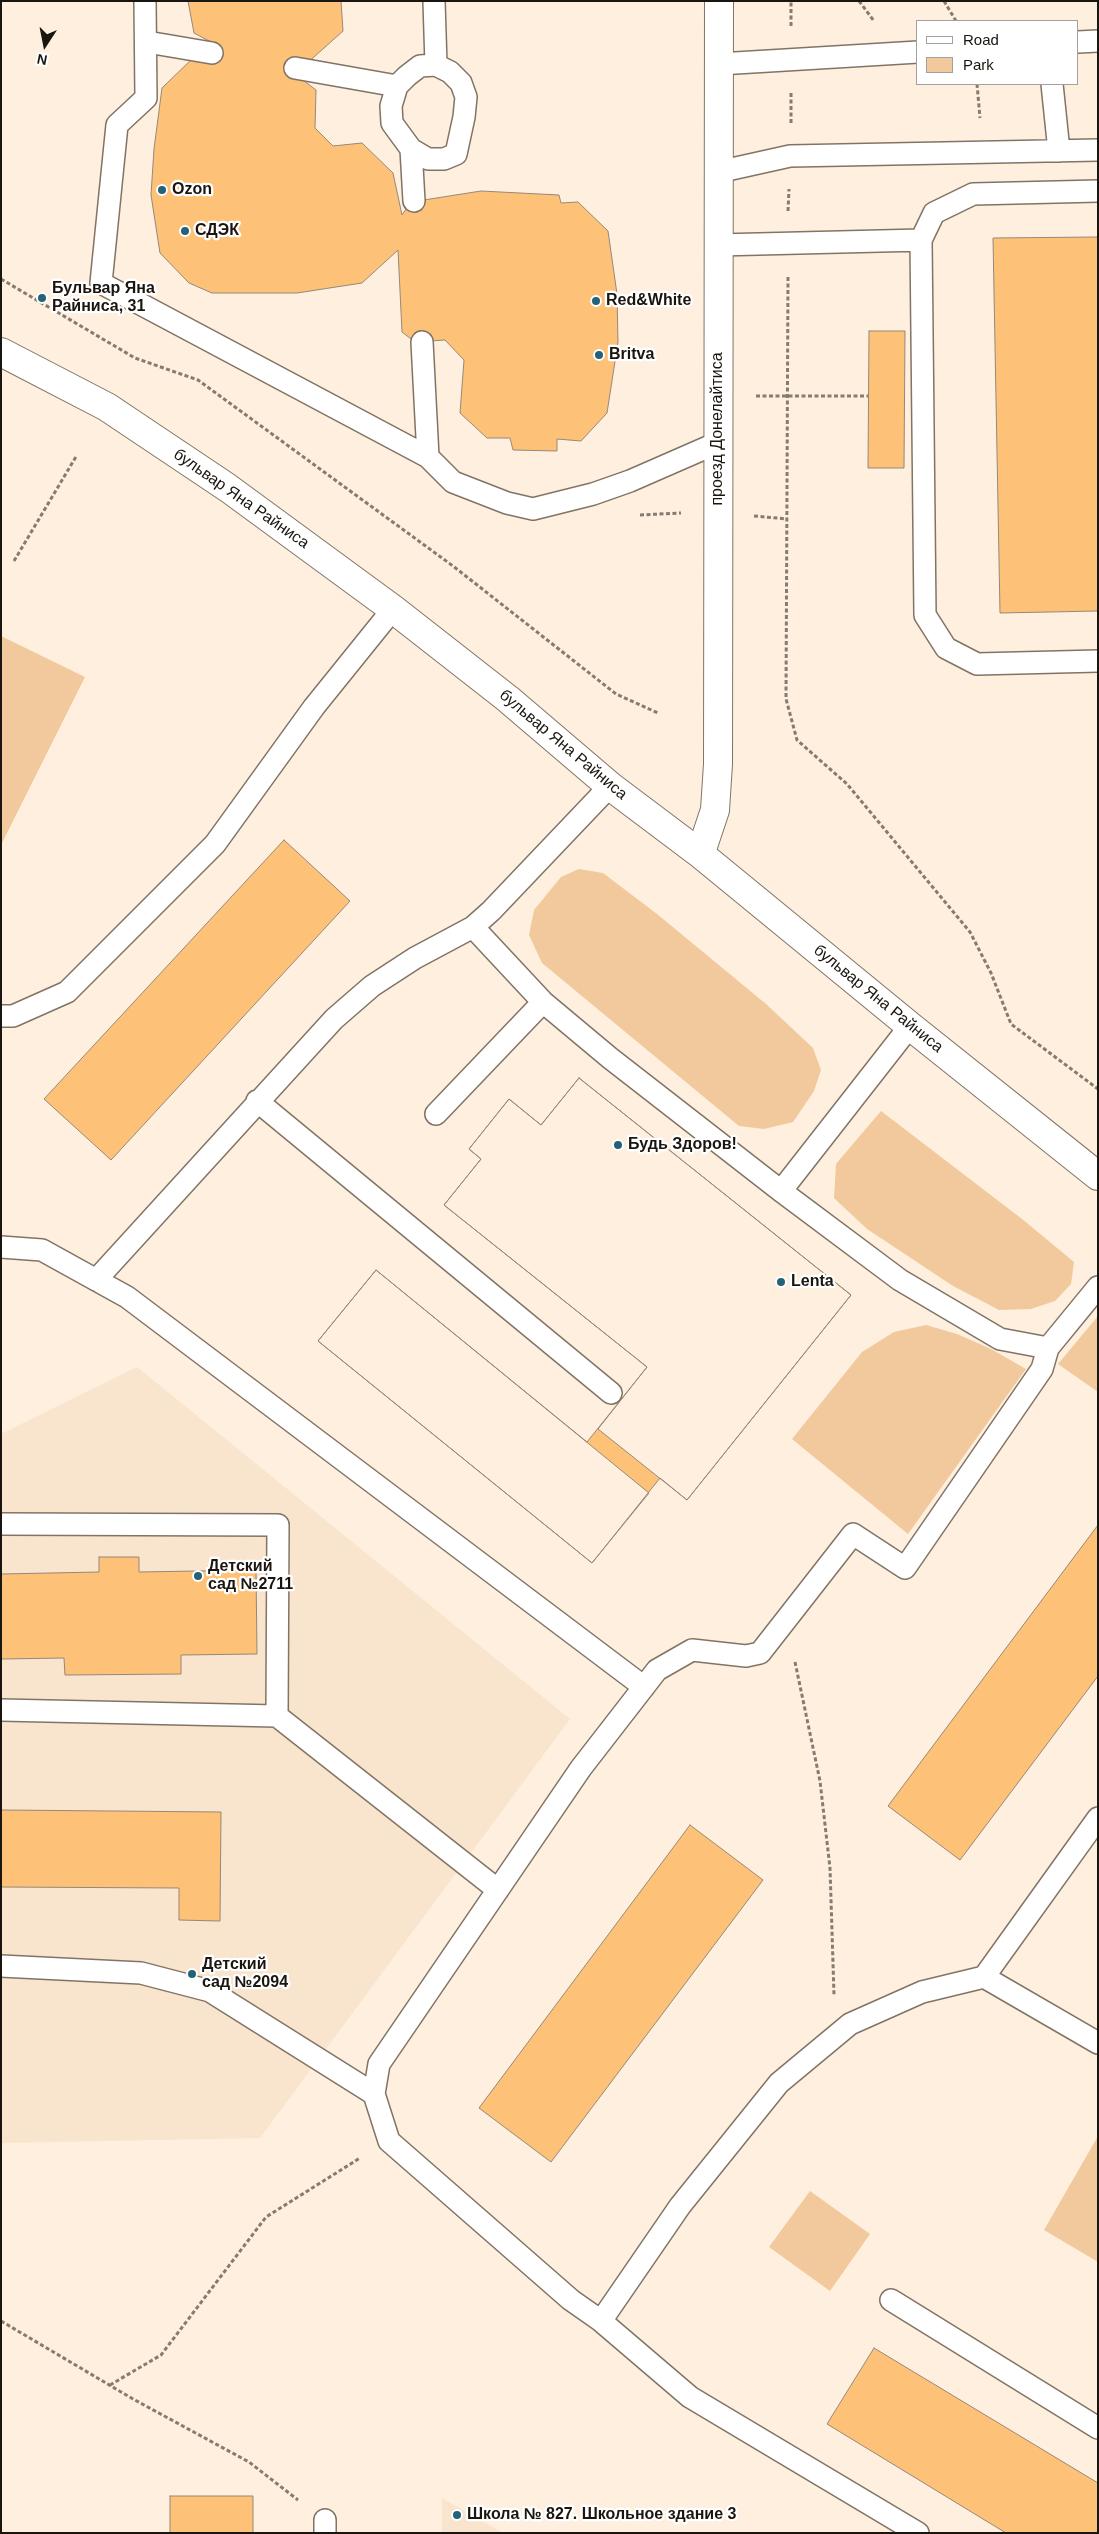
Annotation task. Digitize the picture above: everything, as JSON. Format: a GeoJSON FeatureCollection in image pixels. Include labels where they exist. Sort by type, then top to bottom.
{"type":"FeatureCollection","features":[{"type":"Feature","properties":{"kind":"main road","name":"проезд Донелайтиса"},"geometry":{"type":"LineString","coordinates":[[699,853],[715,810],[718,764],[719,1]]}},
{"type":"Feature","properties":{"kind":"main road","name":"бульвар Яна Райниса"},"geometry":{"type":"LineString","coordinates":[[1,352],[107,406],[228,488],[393,610],[508,699],[610,786],[699,853],[910,1026],[1098,1176]]}},
{"type":"Feature","properties":{"kind":"lane"},"geometry":{"type":"LineString","coordinates":[[145,1],[146,98],[117,125],[101,283],[428,457],[453,482],[507,503],[533,509],[630,481],[717,443]]}},
{"type":"Feature","properties":{"kind":"lane"},"geometry":{"type":"LineString","coordinates":[[434,1],[436,65]]}},
{"type":"Feature","properties":{"kind":"lane"},"geometry":{"type":"LineString","coordinates":[[1079,42],[1098,41]]}},
{"type":"Feature","properties":{"kind":"lane"},"geometry":{"type":"LineString","coordinates":[[146,42],[212,53]]}},
{"type":"Feature","properties":{"kind":"lane"},"geometry":{"type":"LineString","coordinates":[[719,64],[916,52]]}},
{"type":"Feature","properties":{"kind":"lane"},"geometry":{"type":"LineString","coordinates":[[436,65],[450,72],[461,82],[466,96],[464,117],[456,154],[444,159],[428,159],[411,149],[392,123],[391,106],[397,86],[420,66],[436,65]]}},
{"type":"Feature","properties":{"kind":"lane"},"geometry":{"type":"LineString","coordinates":[[295,68],[397,86]]}},
{"type":"Feature","properties":{"kind":"lane"},"geometry":{"type":"LineString","coordinates":[[1052,85],[1059,150]]}},
{"type":"Feature","properties":{"kind":"lane"},"geometry":{"type":"LineString","coordinates":[[411,149],[414,201]]}},
{"type":"Feature","properties":{"kind":"lane"},"geometry":{"type":"LineString","coordinates":[[718,172],[790,156],[1098,150]]}},
{"type":"Feature","properties":{"kind":"lane"},"geometry":{"type":"LineString","coordinates":[[1098,191],[973,194],[934,213],[921,240],[924,615],[946,648],[977,664],[1098,661]]}},
{"type":"Feature","properties":{"kind":"lane"},"geometry":{"type":"LineString","coordinates":[[718,245],[921,240]]}},
{"type":"Feature","properties":{"kind":"lane"},"geometry":{"type":"LineString","coordinates":[[422,342],[428,457]]}},
{"type":"Feature","properties":{"kind":"lane"},"geometry":{"type":"LineString","coordinates":[[1,1016],[13,1016],[67,992],[215,844],[314,707],[393,610]]}},
{"type":"Feature","properties":{"kind":"lane"},"geometry":{"type":"LineString","coordinates":[[96,1280],[257,1101],[334,1019],[372,986],[415,958],[473,927],[492,911],[610,786]]}},
{"type":"Feature","properties":{"kind":"lane"},"geometry":{"type":"LineString","coordinates":[[473,927],[543,1002],[610,1058],[781,1192],[908,1285],[1000,1339],[1048,1348]]}},
{"type":"Feature","properties":{"kind":"lane"},"geometry":{"type":"LineString","coordinates":[[436,1114],[543,1002]]}},
{"type":"Feature","properties":{"kind":"lane"},"geometry":{"type":"LineString","coordinates":[[781,1192],[910,1026]]}},
{"type":"Feature","properties":{"kind":"lane"},"geometry":{"type":"LineString","coordinates":[[257,1101],[611,1393]]}},
{"type":"Feature","properties":{"kind":"lane"},"geometry":{"type":"LineString","coordinates":[[1,1247],[42,1250],[127,1297],[644,1688]]}},
{"type":"Feature","properties":{"kind":"lane"},"geometry":{"type":"LineString","coordinates":[[918,2533],[690,2397],[601,2320],[571,2300],[388,2141],[374,2094],[379,2064],[581,1768],[657,1670],[692,1650],[746,1656],[760,1653],[853,1534],[905,1568],[1042,1369],[1048,1348],[1098,1287]]}},
{"type":"Feature","properties":{"kind":"lane"},"geometry":{"type":"LineString","coordinates":[[1,1524],[278,1525],[277,1716]]}},
{"type":"Feature","properties":{"kind":"lane"},"geometry":{"type":"LineString","coordinates":[[1,1710],[277,1716],[498,1890]]}},
{"type":"Feature","properties":{"kind":"lane"},"geometry":{"type":"LineString","coordinates":[[601,2320],[680,2206],[779,2082],[850,2024],[922,1992],[984,1977],[1098,1818]]}},
{"type":"Feature","properties":{"kind":"lane"},"geometry":{"type":"LineString","coordinates":[[1,1966],[141,1973],[210,1991],[374,2094]]}},
{"type":"Feature","properties":{"kind":"lane"},"geometry":{"type":"LineString","coordinates":[[984,1977],[1098,2043]]}},
{"type":"Feature","properties":{"kind":"lane"},"geometry":{"type":"LineString","coordinates":[[891,2300],[1098,2428]]}},
{"type":"Feature","properties":{"kind":"path"},"geometry":{"type":"LineString","coordinates":[[791,1],[786,699],[797,740],[846,784],[970,932],[991,973],[1011,1024],[1098,1089]]}},
{"type":"Feature","properties":{"kind":"path"},"geometry":{"type":"LineString","coordinates":[[944,1],[955,20]]}},
{"type":"Feature","properties":{"kind":"path"},"geometry":{"type":"LineString","coordinates":[[1,279],[136,358],[198,380],[453,566],[616,694],[658,713]]}},
{"type":"Feature","properties":{"kind":"path"},"geometry":{"type":"LineString","coordinates":[[718,396],[868,396]]}},
{"type":"Feature","properties":{"kind":"path"},"geometry":{"type":"LineString","coordinates":[[14,560],[77,456]]}},
{"type":"Feature","properties":{"kind":"path"},"geometry":{"type":"LineString","coordinates":[[785,1622],[799,1679],[821,1790],[830,1868],[836,2035]]}},
{"type":"Feature","properties":{"kind":"path"},"geometry":{"type":"LineString","coordinates":[[110,2386],[161,2355],[266,2217],[388,2141]]}},
{"type":"Feature","properties":{"kind":"path"},"geometry":{"type":"LineString","coordinates":[[1,2321],[110,2386],[249,2462],[325,2526]]}},
{"type":"Feature","properties":{"kind":"shaded area"},"geometry":{"type":"Polygon","coordinates":[[[137,1367],[570,1719],[260,2138],[1,2143],[1,1434],[137,1367]]]}},
{"type":"Feature","properties":{"kind":"shaded area","name":"Школа № 827. Школьное здание 3"},"geometry":{"type":"Polygon","coordinates":[[[442,2498],[503,2533],[442,2533],[442,2498]]]}},
{"type":"Feature","properties":{"kind":"green space"},"geometry":{"type":"Polygon","coordinates":[[[1,636],[85,677],[1,845],[1,636]]]}},
{"type":"Feature","properties":{"kind":"green space"},"geometry":{"type":"Polygon","coordinates":[[[579,869],[603,873],[657,914],[766,1004],[813,1048],[821,1070],[814,1091],[793,1122],[764,1129],[739,1126],[542,963],[529,935],[534,910],[561,877],[579,869]]]}},
{"type":"Feature","properties":{"kind":"green space"},"geometry":{"type":"Polygon","coordinates":[[[881,1111],[1022,1219],[1074,1262],[1071,1284],[1055,1301],[1031,1309],[999,1310],[953,1286],[867,1229],[834,1198],[836,1164],[881,1111]]]}},
{"type":"Feature","properties":{"kind":"green space"},"geometry":{"type":"Polygon","coordinates":[[[1098,1316],[1098,1392],[1058,1364],[1098,1316]]]}},
{"type":"Feature","properties":{"kind":"green space"},"geometry":{"type":"Polygon","coordinates":[[[926,1325],[957,1334],[991,1349],[1026,1369],[908,1534],[792,1439],[862,1352],[894,1332],[926,1325]]]}},
{"type":"Feature","properties":{"kind":"green space"},"geometry":{"type":"Polygon","coordinates":[[[1098,2136],[1098,2262],[1044,2230],[1098,2136]]]}},
{"type":"Feature","properties":{"kind":"green space"},"geometry":{"type":"Polygon","coordinates":[[[810,2191],[870,2234],[830,2291],[769,2247],[810,2191]]]}},
{"type":"Feature","properties":{"kind":"building"},"geometry":{"type":"Polygon","coordinates":[[[188,1],[341,1],[343,31],[295,74],[316,90],[315,128],[333,146],[362,143],[393,173],[402,215],[411,202],[481,191],[559,195],[561,203],[578,202],[608,231],[617,294],[618,342],[607,413],[581,441],[557,439],[557,451],[513,450],[510,438],[487,438],[460,413],[464,360],[445,340],[415,342],[402,332],[398,250],[362,283],[297,293],[212,293],[189,283],[160,253],[151,195],[154,149],[162,88],[194,57],[213,43],[194,33],[188,1]]]}},
{"type":"Feature","properties":{"kind":"building"},"geometry":{"type":"Polygon","coordinates":[[[1098,237],[1098,611],[1000,613],[993,238],[1098,237]]]}},
{"type":"Feature","properties":{"kind":"building"},"geometry":{"type":"Polygon","coordinates":[[[869,331],[905,331],[904,468],[868,468],[869,331]]]}},
{"type":"Feature","properties":{"kind":"building"},"geometry":{"type":"Polygon","coordinates":[[[284,840],[350,901],[111,1160],[44,1099],[284,840]]]}},
{"type":"Feature","properties":{"kind":"building"},"geometry":{"type":"Polygon","coordinates":[[[579,1078],[851,1295],[687,1500],[598,1429],[647,1367],[444,1205],[481,1159],[469,1149],[509,1099],[541,1125],[579,1078]]]}},
{"type":"Feature","properties":{"kind":"building"},"geometry":{"type":"Polygon","coordinates":[[[579,1078],[851,1295],[687,1500],[660,1478],[592,1563],[318,1341],[376,1270],[587,1442],[647,1367],[444,1205],[481,1159],[469,1149],[509,1099],[541,1125],[579,1078]]]}},
{"type":"Feature","properties":{"kind":"building"},"geometry":{"type":"Polygon","coordinates":[[[376,1270],[649,1493],[592,1563],[318,1341],[376,1270]]]}},
{"type":"Feature","properties":{"kind":"building"},"geometry":{"type":"Polygon","coordinates":[[[1098,1525],[1098,1676],[960,1860],[888,1806],[1098,1525]]]}},
{"type":"Feature","properties":{"kind":"building"},"geometry":{"type":"Polygon","coordinates":[[[99,1557],[139,1557],[139,1572],[256,1570],[257,1654],[181,1655],[181,1674],[65,1675],[64,1658],[1,1659],[1,1574],[99,1572],[99,1557]]]}},
{"type":"Feature","properties":{"kind":"building"},"geometry":{"type":"Polygon","coordinates":[[[1,1810],[221,1812],[220,1921],[179,1920],[179,1888],[1,1887],[1,1810]]]}},
{"type":"Feature","properties":{"kind":"building"},"geometry":{"type":"Polygon","coordinates":[[[690,1825],[763,1880],[551,2162],[479,2108],[690,1825]]]}},
{"type":"Feature","properties":{"kind":"building"},"geometry":{"type":"Polygon","coordinates":[[[874,2348],[1098,2483],[1098,2533],[1006,2533],[827,2424],[874,2348]]]}},
{"type":"Feature","properties":{"kind":"building"},"geometry":{"type":"Polygon","coordinates":[[[170,2496],[253,2496],[253,2533],[170,2533],[170,2496]]]}},
{"type":"Feature","properties":{"kind":"place","name":"Ozon"},"geometry":{"type":"Point","coordinates":[162,190]}},
{"type":"Feature","properties":{"kind":"place","name":"СДЭК"},"geometry":{"type":"Point","coordinates":[185,231]}},
{"type":"Feature","properties":{"kind":"place","name":"Бульвар Яна Райниса, 31"},"geometry":{"type":"Point","coordinates":[42,298]}},
{"type":"Feature","properties":{"kind":"place","name":"Red&White"},"geometry":{"type":"Point","coordinates":[596,301]}},
{"type":"Feature","properties":{"kind":"place","name":"Britva"},"geometry":{"type":"Point","coordinates":[599,355]}},
{"type":"Feature","properties":{"kind":"place","name":"Будь Здоров!"},"geometry":{"type":"Point","coordinates":[618,1145]}},
{"type":"Feature","properties":{"kind":"place","name":"Lenta"},"geometry":{"type":"Point","coordinates":[781,1282]}},
{"type":"Feature","properties":{"kind":"place","name":"Детский сад №2711"},"geometry":{"type":"Point","coordinates":[198,1576]}},
{"type":"Feature","properties":{"kind":"place","name":"Детский сад №2094"},"geometry":{"type":"Point","coordinates":[192,1974]}},
{"type":"Feature","properties":{"kind":"place","name":"Школа № 827. Школьное здание 3"},"geometry":{"type":"Point","coordinates":[457,2515]}}]}
